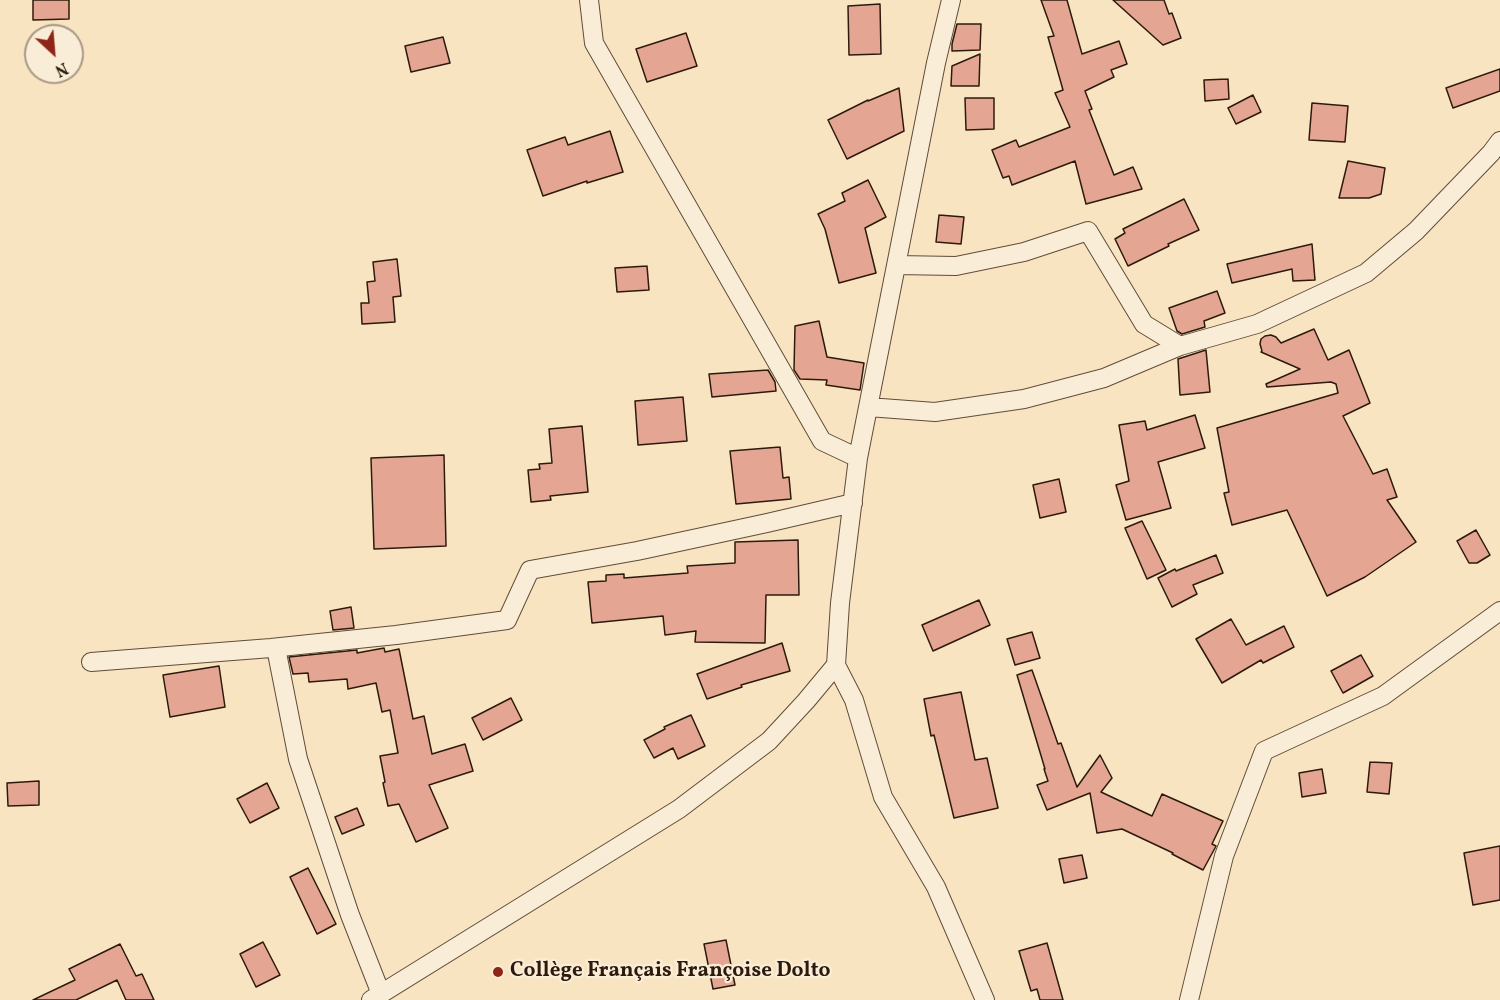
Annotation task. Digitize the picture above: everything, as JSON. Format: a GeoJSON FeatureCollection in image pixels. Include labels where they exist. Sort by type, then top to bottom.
{"type":"FeatureCollection","features":[{"type":"Feature","properties":{"kind":"street"},"geometry":{"type":"LineString","coordinates":[[589,0],[594,43],[822,441],[858,458]]}},
{"type":"Feature","properties":{"kind":"street"},"geometry":{"type":"LineString","coordinates":[[951,0],[936,63],[858,458],[840,603],[836,665],[854,699],[883,797],[936,887],[985,1000]]}},
{"type":"Feature","properties":{"kind":"street"},"geometry":{"type":"LineString","coordinates":[[868,407],[935,412],[1024,399],[1104,378],[1180,346],[1257,324],[1366,273],[1416,231],[1500,141]]}},
{"type":"Feature","properties":{"kind":"street"},"geometry":{"type":"LineString","coordinates":[[896,265],[956,266],[1024,252],[1088,231],[1144,324],[1180,346]]}},
{"type":"Feature","properties":{"kind":"street"},"geometry":{"type":"LineString","coordinates":[[91,662],[276,648],[507,620],[530,570],[637,550],[853,503]]}},
{"type":"Feature","properties":{"kind":"street"},"geometry":{"type":"LineString","coordinates":[[1189,1000],[1224,856],[1264,751],[1383,696],[1500,611]]}},
{"type":"Feature","properties":{"kind":"street"},"geometry":{"type":"LineString","coordinates":[[276,648],[298,759],[376,997],[679,809],[769,741],[836,665]]}},
{"type":"Feature","properties":{"kind":"building"},"geometry":{"type":"Polygon","coordinates":[[[33,0],[69,0],[69,19],[33,20],[33,0]]]}},
{"type":"Feature","properties":{"kind":"building"},"geometry":{"type":"Polygon","coordinates":[[[1041,0],[1067,0],[1082,54],[1119,41],[1127,64],[1111,70],[1114,77],[1085,91],[1092,109],[1089,110],[1114,175],[1133,167],[1142,189],[1086,204],[1075,161],[1012,185],[1009,176],[1003,178],[992,150],[1016,140],[1019,147],[1070,127],[1055,93],[1063,90],[1048,37],[1054,36],[1041,0]]]}},
{"type":"Feature","properties":{"kind":"building"},"geometry":{"type":"Polygon","coordinates":[[[1113,0],[1164,0],[1169,14],[1172,13],[1181,38],[1163,45],[1113,0]]]}},
{"type":"Feature","properties":{"kind":"building"},"geometry":{"type":"Polygon","coordinates":[[[880,4],[881,54],[849,55],[848,6],[880,4]]]}},
{"type":"Feature","properties":{"kind":"building"},"geometry":{"type":"Polygon","coordinates":[[[957,24],[981,24],[980,50],[952,51],[957,24]]]}},
{"type":"Feature","properties":{"kind":"building"},"geometry":{"type":"Polygon","coordinates":[[[686,33],[697,66],[647,82],[636,49],[686,33]]]}},
{"type":"Feature","properties":{"kind":"building"},"geometry":{"type":"Polygon","coordinates":[[[443,37],[450,63],[411,72],[405,46],[443,37]]]}},
{"type":"Feature","properties":{"kind":"building"},"geometry":{"type":"Polygon","coordinates":[[[980,54],[979,86],[951,86],[952,66],[980,54]]]}},
{"type":"Feature","properties":{"kind":"building"},"geometry":{"type":"Polygon","coordinates":[[[1500,69],[1500,91],[1453,108],[1446,88],[1500,69]]]}},
{"type":"Feature","properties":{"kind":"building"},"geometry":{"type":"Polygon","coordinates":[[[1228,79],[1229,99],[1205,101],[1204,80],[1228,79]]]}},
{"type":"Feature","properties":{"kind":"building"},"geometry":{"type":"Polygon","coordinates":[[[899,88],[904,131],[847,159],[828,120],[899,88]]]}},
{"type":"Feature","properties":{"kind":"building"},"geometry":{"type":"Polygon","coordinates":[[[1253,95],[1261,112],[1236,124],[1228,108],[1253,95]]]}},
{"type":"Feature","properties":{"kind":"building"},"geometry":{"type":"Polygon","coordinates":[[[965,98],[994,98],[994,129],[966,130],[965,98]]]}},
{"type":"Feature","properties":{"kind":"building"},"geometry":{"type":"Polygon","coordinates":[[[1312,103],[1348,106],[1345,142],[1309,140],[1312,103]]]}},
{"type":"Feature","properties":{"kind":"building"},"geometry":{"type":"Polygon","coordinates":[[[610,131],[623,172],[543,196],[527,150],[565,137],[568,145],[610,131]]]}},
{"type":"Feature","properties":{"kind":"building"},"geometry":{"type":"Polygon","coordinates":[[[1348,161],[1385,168],[1381,194],[1369,198],[1339,198],[1348,161]]]}},
{"type":"Feature","properties":{"kind":"building"},"geometry":{"type":"Polygon","coordinates":[[[868,180],[886,217],[865,228],[876,273],[839,283],[825,229],[818,214],[845,201],[842,193],[868,180]]]}},
{"type":"Feature","properties":{"kind":"building"},"geometry":{"type":"Polygon","coordinates":[[[1184,199],[1199,230],[1128,266],[1115,239],[1125,233],[1123,229],[1184,199]]]}},
{"type":"Feature","properties":{"kind":"building"},"geometry":{"type":"Polygon","coordinates":[[[939,215],[964,217],[961,244],[936,242],[939,215]]]}},
{"type":"Feature","properties":{"kind":"building"},"geometry":{"type":"Polygon","coordinates":[[[1312,244],[1315,280],[1293,281],[1292,269],[1232,283],[1227,264],[1312,244]]]}},
{"type":"Feature","properties":{"kind":"building"},"geometry":{"type":"Polygon","coordinates":[[[397,259],[401,296],[393,297],[395,322],[362,324],[361,303],[369,303],[367,282],[375,281],[373,262],[397,259]]]}},
{"type":"Feature","properties":{"kind":"building"},"geometry":{"type":"Polygon","coordinates":[[[647,266],[649,290],[617,292],[615,268],[647,266]]]}},
{"type":"Feature","properties":{"kind":"building"},"geometry":{"type":"Polygon","coordinates":[[[1217,291],[1225,313],[1204,321],[1205,327],[1182,334],[1177,331],[1169,308],[1217,291]]]}},
{"type":"Feature","properties":{"kind":"building"},"geometry":{"type":"Polygon","coordinates":[[[819,321],[827,357],[864,363],[860,390],[826,385],[827,380],[800,379],[794,370],[795,326],[819,321]]]}},
{"type":"Feature","properties":{"kind":"building"},"geometry":{"type":"Polygon","coordinates":[[[1314,329],[1328,360],[1349,350],[1370,403],[1343,416],[1373,474],[1387,469],[1397,497],[1387,500],[1416,542],[1365,577],[1327,596],[1287,510],[1232,525],[1224,493],[1229,492],[1217,428],[1338,393],[1336,384],[1331,382],[1267,387],[1266,384],[1300,369],[1261,352],[1261,339],[1271,335],[1281,343],[1314,329]]]}},
{"type":"Feature","properties":{"kind":"building"},"geometry":{"type":"Polygon","coordinates":[[[1206,350],[1210,392],[1180,395],[1178,359],[1206,350]]]}},
{"type":"Feature","properties":{"kind":"building"},"geometry":{"type":"Polygon","coordinates":[[[768,370],[775,382],[776,391],[712,397],[709,374],[768,370]]]}},
{"type":"Feature","properties":{"kind":"building"},"geometry":{"type":"Polygon","coordinates":[[[683,397],[687,441],[638,445],[635,401],[683,397]]]}},
{"type":"Feature","properties":{"kind":"building"},"geometry":{"type":"Polygon","coordinates":[[[1195,415],[1205,448],[1158,462],[1171,508],[1126,520],[1116,485],[1129,481],[1119,425],[1145,421],[1147,430],[1195,415]]]}},
{"type":"Feature","properties":{"kind":"building"},"geometry":{"type":"Polygon","coordinates":[[[582,426],[588,492],[550,496],[551,500],[531,502],[528,470],[540,469],[539,464],[552,463],[549,429],[582,426]]]}},
{"type":"Feature","properties":{"kind":"building"},"geometry":{"type":"Polygon","coordinates":[[[780,447],[783,478],[789,477],[791,499],[736,504],[730,451],[780,447]]]}},
{"type":"Feature","properties":{"kind":"building"},"geometry":{"type":"Polygon","coordinates":[[[444,455],[446,546],[374,549],[371,458],[444,455]]]}},
{"type":"Feature","properties":{"kind":"building"},"geometry":{"type":"Polygon","coordinates":[[[1059,479],[1066,512],[1040,518],[1033,485],[1059,479]]]}},
{"type":"Feature","properties":{"kind":"building"},"geometry":{"type":"Polygon","coordinates":[[[1142,521],[1166,570],[1147,579],[1125,528],[1142,521]]]}},
{"type":"Feature","properties":{"kind":"building"},"geometry":{"type":"Polygon","coordinates":[[[1476,530],[1490,555],[1477,563],[1469,563],[1457,541],[1476,530]]]}},
{"type":"Feature","properties":{"kind":"building"},"geometry":{"type":"Polygon","coordinates":[[[798,540],[799,595],[766,595],[765,643],[695,642],[696,631],[665,635],[663,616],[592,623],[588,582],[606,581],[606,575],[624,574],[624,578],[688,573],[687,566],[735,563],[735,542],[798,540]]]}},
{"type":"Feature","properties":{"kind":"building"},"geometry":{"type":"Polygon","coordinates":[[[1216,555],[1223,573],[1193,585],[1197,594],[1172,607],[1158,578],[1175,569],[1176,571],[1216,555]]]}},
{"type":"Feature","properties":{"kind":"building"},"geometry":{"type":"Polygon","coordinates":[[[979,600],[990,625],[933,651],[922,625],[979,600]]]}},
{"type":"Feature","properties":{"kind":"building"},"geometry":{"type":"Polygon","coordinates":[[[351,607],[354,628],[333,630],[330,611],[351,607]]]}},
{"type":"Feature","properties":{"kind":"building"},"geometry":{"type":"Polygon","coordinates":[[[1231,619],[1246,645],[1284,626],[1294,647],[1263,663],[1261,660],[1222,683],[1196,639],[1231,619]]]}},
{"type":"Feature","properties":{"kind":"building"},"geometry":{"type":"Polygon","coordinates":[[[1032,632],[1040,658],[1015,665],[1007,639],[1032,632]]]}},
{"type":"Feature","properties":{"kind":"building"},"geometry":{"type":"Polygon","coordinates":[[[782,643],[790,671],[741,685],[742,687],[707,699],[697,674],[782,643]]]}},
{"type":"Feature","properties":{"kind":"building"},"geometry":{"type":"Polygon","coordinates":[[[384,648],[385,652],[399,649],[413,719],[424,716],[432,754],[465,744],[473,771],[429,785],[448,828],[416,842],[399,804],[388,806],[380,756],[398,753],[390,710],[382,712],[376,683],[348,689],[347,679],[309,682],[308,673],[293,674],[289,657],[357,650],[357,653],[384,648]]]}},
{"type":"Feature","properties":{"kind":"building"},"geometry":{"type":"Polygon","coordinates":[[[1361,655],[1373,676],[1343,693],[1331,671],[1361,655]]]}},
{"type":"Feature","properties":{"kind":"building"},"geometry":{"type":"Polygon","coordinates":[[[219,666],[225,707],[170,717],[163,675],[219,666]]]}},
{"type":"Feature","properties":{"kind":"building"},"geometry":{"type":"Polygon","coordinates":[[[1032,670],[1058,744],[1061,743],[1077,787],[1100,755],[1112,778],[1101,792],[1152,816],[1162,794],[1223,821],[1212,844],[1216,846],[1203,870],[1122,829],[1097,833],[1090,793],[1047,810],[1037,785],[1048,781],[1017,675],[1032,670]]]}},
{"type":"Feature","properties":{"kind":"building"},"geometry":{"type":"Polygon","coordinates":[[[961,692],[975,760],[987,758],[998,808],[954,818],[934,735],[931,736],[924,699],[961,692]]]}},
{"type":"Feature","properties":{"kind":"building"},"geometry":{"type":"Polygon","coordinates":[[[511,698],[522,720],[483,740],[472,718],[511,698]]]}},
{"type":"Feature","properties":{"kind":"building"},"geometry":{"type":"Polygon","coordinates":[[[691,715],[705,746],[678,759],[673,748],[654,758],[644,740],[665,729],[664,727],[691,715]]]}},
{"type":"Feature","properties":{"kind":"building"},"geometry":{"type":"Polygon","coordinates":[[[1370,762],[1392,763],[1389,794],[1367,792],[1370,762]]]}},
{"type":"Feature","properties":{"kind":"building"},"geometry":{"type":"Polygon","coordinates":[[[1322,769],[1326,793],[1302,797],[1299,773],[1322,769]]]}},
{"type":"Feature","properties":{"kind":"building"},"geometry":{"type":"Polygon","coordinates":[[[39,781],[39,805],[8,806],[7,783],[39,781]]]}},
{"type":"Feature","properties":{"kind":"building"},"geometry":{"type":"Polygon","coordinates":[[[267,783],[279,808],[250,823],[237,799],[267,783]]]}},
{"type":"Feature","properties":{"kind":"building"},"geometry":{"type":"Polygon","coordinates":[[[357,808],[364,825],[342,834],[335,817],[357,808]]]}},
{"type":"Feature","properties":{"kind":"building"},"geometry":{"type":"Polygon","coordinates":[[[1500,846],[1500,900],[1473,905],[1464,853],[1500,846]]]}},
{"type":"Feature","properties":{"kind":"building"},"geometry":{"type":"Polygon","coordinates":[[[1082,855],[1087,878],[1064,883],[1059,859],[1082,855]]]}},
{"type":"Feature","properties":{"kind":"building"},"geometry":{"type":"Polygon","coordinates":[[[308,868],[336,924],[317,934],[290,877],[308,868]]]}},
{"type":"Feature","properties":{"kind":"building"},"geometry":{"type":"Polygon","coordinates":[[[726,940],[735,985],[713,989],[704,944],[726,940]]]}},
{"type":"Feature","properties":{"kind":"building"},"geometry":{"type":"Polygon","coordinates":[[[263,942],[280,975],[256,987],[240,954],[263,942]]]}},
{"type":"Feature","properties":{"kind":"building"},"geometry":{"type":"Polygon","coordinates":[[[1047,943],[1063,1000],[1040,1000],[1037,989],[1031,991],[1019,951],[1047,943]]]}},
{"type":"Feature","properties":{"kind":"building"},"geometry":{"type":"Polygon","coordinates":[[[120,944],[136,976],[142,974],[154,1000],[126,1000],[117,980],[76,1000],[33,1000],[75,980],[69,969],[120,944]]]}},
{"type":"Feature","properties":{"kind":"place","name":"Collège Français Françoise Dolto"},"geometry":{"type":"Point","coordinates":[498,972]}}]}
